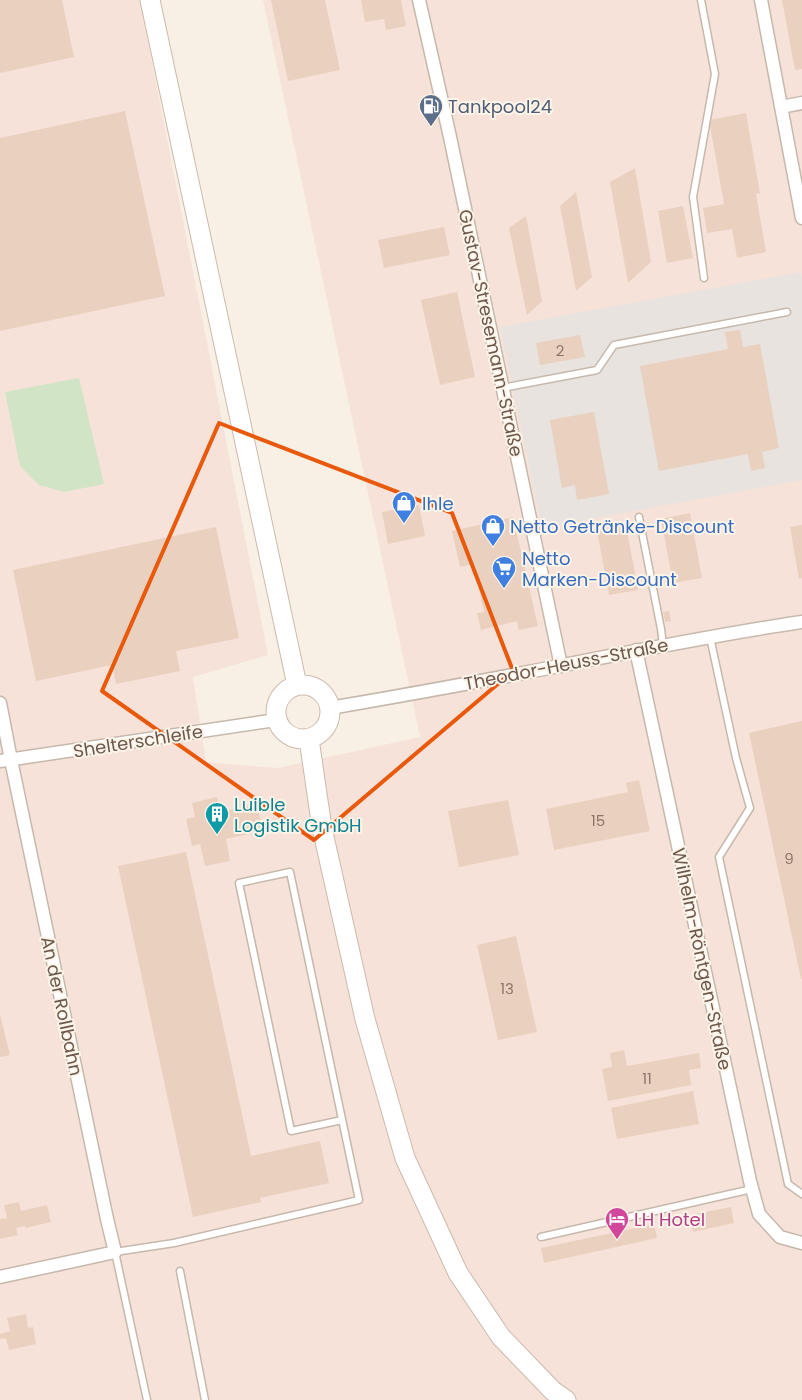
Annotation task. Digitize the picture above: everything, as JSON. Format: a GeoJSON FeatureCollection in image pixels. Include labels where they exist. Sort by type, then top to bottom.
{"type":"FeatureCollection","features":[{"type":"Feature","properties":{"kind":"main road"},"geometry":{"type":"LineString","coordinates":[[150,0],[297,685]]}},
{"type":"Feature","properties":{"kind":"main road"},"geometry":{"type":"LineString","coordinates":[[306,684],[315,687],[328,700],[330,708],[330,718],[325,728],[318,735],[309,739],[289,736],[281,729],[276,720],[275,709],[279,698],[286,690],[297,685],[306,684]]}},
{"type":"Feature","properties":{"kind":"main road"},"geometry":{"type":"LineString","coordinates":[[309,739],[322,828],[365,1019],[405,1158],[458,1274],[501,1337],[554,1391],[566,1400]]}},
{"type":"Feature","properties":{"kind":"street","name":"Gustav-Stresemann-Straße"},"geometry":{"type":"LineString","coordinates":[[419,0],[450,137],[561,666]]}},
{"type":"Feature","properties":{"kind":"street"},"geometry":{"type":"LineString","coordinates":[[761,0],[802,218]]}},
{"type":"Feature","properties":{"kind":"street"},"geometry":{"type":"LineString","coordinates":[[781,107],[802,103]]}},
{"type":"Feature","properties":{"kind":"street","name":"Theodor-Heuss-Straße"},"geometry":{"type":"LineString","coordinates":[[330,708],[561,666],[663,645],[802,622]]}},
{"type":"Feature","properties":{"kind":"street","name":"Wilhelm-Röntgen-Straße"},"geometry":{"type":"LineString","coordinates":[[636,650],[752,1189],[759,1214],[780,1237],[802,1243]]}},
{"type":"Feature","properties":{"kind":"street","name":"An der Rollbahn"},"geometry":{"type":"LineString","coordinates":[[0,703],[5,761],[115,1252]]}},
{"type":"Feature","properties":{"kind":"street","name":"Shelterschleife"},"geometry":{"type":"LineString","coordinates":[[5,761],[276,720]]}},
{"type":"Feature","properties":{"kind":"street"},"geometry":{"type":"LineString","coordinates":[[0,1277],[115,1252]]}},
{"type":"Feature","properties":{"kind":"lane"},"geometry":{"type":"LineString","coordinates":[[701,0],[714,74],[693,197],[704,278]]}},
{"type":"Feature","properties":{"kind":"lane"},"geometry":{"type":"LineString","coordinates":[[502,388],[597,370],[614,345],[786,312]]}},
{"type":"Feature","properties":{"kind":"lane"},"geometry":{"type":"LineString","coordinates":[[639,517],[663,645]]}},
{"type":"Feature","properties":{"kind":"lane"},"geometry":{"type":"LineString","coordinates":[[710,637],[736,758],[750,808],[719,857],[788,1184],[802,1194]]}},
{"type":"Feature","properties":{"kind":"lane"},"geometry":{"type":"LineString","coordinates":[[147,1400],[115,1252],[174,1243],[358,1200],[342,1120],[290,872],[239,882],[291,1130],[342,1120]]}},
{"type":"Feature","properties":{"kind":"lane"},"geometry":{"type":"LineString","coordinates":[[541,1237],[752,1189]]}},
{"type":"Feature","properties":{"kind":"lane"},"geometry":{"type":"LineString","coordinates":[[180,1271],[205,1400]]}},
{"type":"Feature","properties":{"kind":"highlighted area"},"geometry":{"type":"Polygon","coordinates":[[[219,423],[452,513],[513,671],[314,840],[102,691],[219,423]]]}},
{"type":"Feature","properties":{"kind":"shaded area"},"geometry":{"type":"Polygon","coordinates":[[[0,0],[140,0],[268,655],[193,677],[206,762],[278,768],[420,737],[263,0],[802,0],[802,1400],[0,1400],[0,0]]]}},
{"type":"Feature","properties":{"kind":"shaded area"},"geometry":{"type":"Polygon","coordinates":[[[801,272],[802,480],[542,528],[500,327],[801,272]]]}},
{"type":"Feature","properties":{"kind":"green space"},"geometry":{"type":"Polygon","coordinates":[[[79,378],[104,484],[64,492],[39,485],[20,466],[5,392],[79,378]]]}},
{"type":"Feature","properties":{"kind":"building"},"geometry":{"type":"Polygon","coordinates":[[[0,0],[62,0],[74,57],[0,73],[0,0]]]}},
{"type":"Feature","properties":{"kind":"building"},"geometry":{"type":"Polygon","coordinates":[[[271,0],[325,0],[340,70],[288,81],[271,0]]]}},
{"type":"Feature","properties":{"kind":"building"},"geometry":{"type":"Polygon","coordinates":[[[361,0],[401,0],[406,26],[386,30],[384,19],[365,22],[361,0]]]}},
{"type":"Feature","properties":{"kind":"building"},"geometry":{"type":"Polygon","coordinates":[[[782,0],[802,0],[802,69],[795,70],[782,0]]]}},
{"type":"Feature","properties":{"kind":"building"},"geometry":{"type":"Polygon","coordinates":[[[125,111],[165,296],[0,331],[0,138],[125,111]]]}},
{"type":"Feature","properties":{"kind":"building"},"geometry":{"type":"Polygon","coordinates":[[[746,113],[760,193],[756,194],[766,252],[737,258],[732,229],[707,233],[703,208],[724,204],[709,120],[746,113]]]}},
{"type":"Feature","properties":{"kind":"building"},"geometry":{"type":"Polygon","coordinates":[[[635,168],[651,262],[628,283],[610,182],[635,168]]]}},
{"type":"Feature","properties":{"kind":"building"},"geometry":{"type":"Polygon","coordinates":[[[576,192],[592,277],[576,291],[560,206],[576,192]]]}},
{"type":"Feature","properties":{"kind":"building"},"geometry":{"type":"Polygon","coordinates":[[[683,206],[693,258],[667,263],[658,211],[683,206]]]}},
{"type":"Feature","properties":{"kind":"building"},"geometry":{"type":"Polygon","coordinates":[[[526,216],[542,301],[527,315],[509,228],[526,216]]]}},
{"type":"Feature","properties":{"kind":"building"},"geometry":{"type":"Polygon","coordinates":[[[444,227],[450,255],[384,268],[378,240],[444,227]]]}},
{"type":"Feature","properties":{"kind":"building"},"geometry":{"type":"Polygon","coordinates":[[[457,292],[475,377],[440,385],[421,300],[457,292]]]}},
{"type":"Feature","properties":{"kind":"building"},"geometry":{"type":"Polygon","coordinates":[[[740,330],[743,347],[760,344],[779,448],[762,452],[765,468],[751,471],[748,454],[659,471],[640,366],[728,349],[725,332],[740,330]]]}},
{"type":"Feature","properties":{"kind":"building"},"geometry":{"type":"Polygon","coordinates":[[[580,335],[585,357],[540,365],[536,343],[580,335]]]}},
{"type":"Feature","properties":{"kind":"building"},"geometry":{"type":"Polygon","coordinates":[[[594,412],[609,494],[577,500],[575,485],[562,488],[550,420],[594,412]]]}},
{"type":"Feature","properties":{"kind":"building","name":"Ihle"},"geometry":{"type":"Polygon","coordinates":[[[419,505],[425,536],[388,544],[382,512],[419,505]]]}},
{"type":"Feature","properties":{"kind":"building"},"geometry":{"type":"Polygon","coordinates":[[[690,513],[702,578],[673,583],[661,519],[690,513]]]}},
{"type":"Feature","properties":{"kind":"building","name":"Netto Marken-Discount"},"geometry":{"type":"Polygon","coordinates":[[[513,517],[538,626],[519,630],[517,621],[481,630],[477,613],[484,612],[473,564],[460,567],[452,531],[513,517]]]}},
{"type":"Feature","properties":{"kind":"building"},"geometry":{"type":"Polygon","coordinates":[[[626,525],[638,590],[609,595],[597,531],[626,525]]]}},
{"type":"Feature","properties":{"kind":"building"},"geometry":{"type":"Polygon","coordinates":[[[802,525],[802,578],[799,579],[790,527],[802,525]]]}},
{"type":"Feature","properties":{"kind":"building"},"geometry":{"type":"Polygon","coordinates":[[[216,527],[239,638],[176,651],[180,671],[116,684],[112,665],[36,681],[13,570],[216,527]]]}},
{"type":"Feature","properties":{"kind":"building"},"geometry":{"type":"Polygon","coordinates":[[[669,611],[671,621],[665,622],[663,612],[669,611]]]}},
{"type":"Feature","properties":{"kind":"building"},"geometry":{"type":"Polygon","coordinates":[[[802,721],[802,979],[801,979],[749,733],[802,721]]]}},
{"type":"Feature","properties":{"kind":"building"},"geometry":{"type":"Polygon","coordinates":[[[639,780],[650,831],[554,850],[546,809],[628,792],[626,783],[639,780]]]}},
{"type":"Feature","properties":{"kind":"building","name":"Luible Logistik GmbH"},"geometry":{"type":"Polygon","coordinates":[[[217,797],[220,812],[257,804],[263,831],[226,839],[230,861],[205,866],[200,844],[192,846],[186,819],[195,817],[192,803],[217,797]]]}},
{"type":"Feature","properties":{"kind":"building"},"geometry":{"type":"Polygon","coordinates":[[[508,800],[519,855],[459,867],[448,811],[508,800]]]}},
{"type":"Feature","properties":{"kind":"building"},"geometry":{"type":"Polygon","coordinates":[[[186,852],[251,1156],[320,1141],[329,1183],[260,1198],[261,1202],[193,1217],[118,866],[186,852]]]}},
{"type":"Feature","properties":{"kind":"building"},"geometry":{"type":"Polygon","coordinates":[[[516,936],[537,1032],[498,1040],[477,945],[516,936]]]}},
{"type":"Feature","properties":{"kind":"building"},"geometry":{"type":"Polygon","coordinates":[[[0,1014],[10,1055],[0,1057],[0,1014]]]}},
{"type":"Feature","properties":{"kind":"building"},"geometry":{"type":"Polygon","coordinates":[[[624,1050],[627,1066],[699,1053],[701,1068],[689,1070],[691,1085],[608,1101],[602,1069],[612,1067],[610,1053],[624,1050]]]}},
{"type":"Feature","properties":{"kind":"building"},"geometry":{"type":"Polygon","coordinates":[[[693,1091],[699,1124],[617,1139],[611,1108],[693,1091]]]}},
{"type":"Feature","properties":{"kind":"building"},"geometry":{"type":"Polygon","coordinates":[[[19,1202],[21,1211],[47,1205],[51,1222],[25,1228],[25,1226],[16,1228],[18,1235],[0,1239],[0,1219],[7,1218],[4,1205],[19,1202]]]}},
{"type":"Feature","properties":{"kind":"building"},"geometry":{"type":"Polygon","coordinates":[[[731,1207],[734,1223],[693,1232],[689,1215],[731,1207]]]}},
{"type":"Feature","properties":{"kind":"building"},"geometry":{"type":"Polygon","coordinates":[[[654,1224],[657,1238],[544,1263],[541,1248],[654,1224]]]}},
{"type":"Feature","properties":{"kind":"building"},"geometry":{"type":"Polygon","coordinates":[[[26,1314],[28,1328],[33,1327],[36,1344],[9,1350],[6,1338],[0,1339],[0,1334],[10,1331],[7,1318],[26,1314]]]}},
{"type":"Feature","properties":{"kind":"place","name":"Tankpool24"},"geometry":{"type":"Point","coordinates":[431,127]}},
{"type":"Feature","properties":{"kind":"place","name":"Ihle"},"geometry":{"type":"Point","coordinates":[404,524]}},
{"type":"Feature","properties":{"kind":"place","name":"Netto Getränke-Discount"},"geometry":{"type":"Point","coordinates":[493,547]}},
{"type":"Feature","properties":{"kind":"place","name":"Netto Marken-Discount"},"geometry":{"type":"Point","coordinates":[504,589]}},
{"type":"Feature","properties":{"kind":"place","name":"Luible Logistik GmbH"},"geometry":{"type":"Point","coordinates":[217,835]}},
{"type":"Feature","properties":{"kind":"place","name":"LH Hotel"},"geometry":{"type":"Point","coordinates":[617,1240]}}]}
